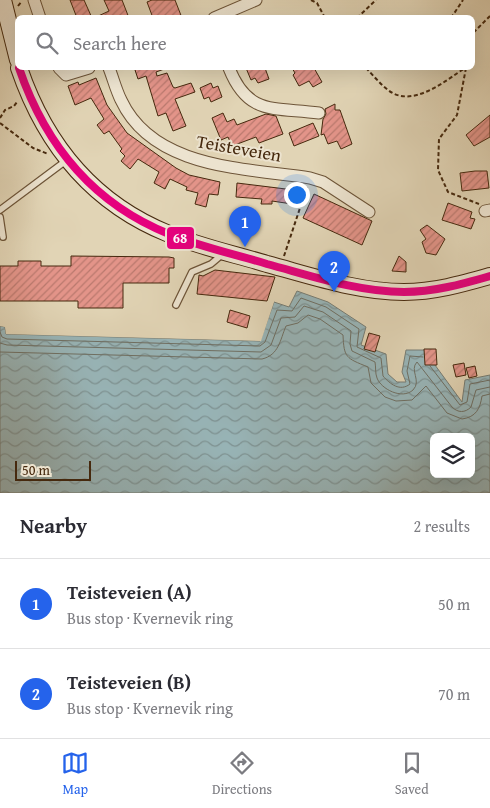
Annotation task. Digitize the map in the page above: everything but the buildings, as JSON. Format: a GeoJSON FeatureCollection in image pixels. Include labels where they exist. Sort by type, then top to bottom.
{"type":"FeatureCollection","features":[{"type":"Feature","properties":{"kind":"main road"},"geometry":{"type":"LineString","coordinates":[[4,0],[15,47]]}},
{"type":"Feature","properties":{"kind":"main road"},"geometry":{"type":"LineString","coordinates":[[21,70],[36,110],[61,158],[106,198],[127,213],[170,234],[225,252],[345,285],[387,291],[436,290],[490,276]]}},
{"type":"Feature","properties":{"kind":"street"},"geometry":{"type":"LineString","coordinates":[[34,0],[39,15]]}},
{"type":"Feature","properties":{"kind":"street"},"geometry":{"type":"LineString","coordinates":[[221,15],[256,0]]}},
{"type":"Feature","properties":{"kind":"street"},"geometry":{"type":"LineString","coordinates":[[61,70],[66,75],[82,70]]}},
{"type":"Feature","properties":{"kind":"street","name":"Teisteveien"},"geometry":{"type":"LineString","coordinates":[[110,70],[121,101],[131,116],[166,147],[201,162],[310,178],[323,182],[369,212]]}},
{"type":"Feature","properties":{"kind":"street"},"geometry":{"type":"LineString","coordinates":[[230,70],[240,92],[257,105],[319,113]]}},
{"type":"Feature","properties":{"kind":"lane"},"geometry":{"type":"LineString","coordinates":[[0,210],[61,158]]}},
{"type":"Feature","properties":{"kind":"lane"},"geometry":{"type":"LineString","coordinates":[[0,217],[3,237]]}},
{"type":"Feature","properties":{"kind":"lane"},"geometry":{"type":"LineString","coordinates":[[176,305],[192,272],[222,257],[225,252]]}},
{"type":"Feature","properties":{"kind":"path"},"geometry":{"type":"LineString","coordinates":[[311,0],[317,3],[323,15]]}},
{"type":"Feature","properties":{"kind":"path"},"geometry":{"type":"LineString","coordinates":[[360,15],[376,0]]}},
{"type":"Feature","properties":{"kind":"path"},"geometry":{"type":"LineString","coordinates":[[453,15],[463,0]]}},
{"type":"Feature","properties":{"kind":"path"},"geometry":{"type":"LineString","coordinates":[[475,31],[490,16]]}},
{"type":"Feature","properties":{"kind":"path"},"geometry":{"type":"LineString","coordinates":[[368,70],[388,90],[398,96],[412,96],[436,88],[462,70]]}},
{"type":"Feature","properties":{"kind":"path"},"geometry":{"type":"LineString","coordinates":[[465,70],[461,104],[457,115],[439,139],[438,170],[448,192],[485,208]]}},
{"type":"Feature","properties":{"kind":"path"},"geometry":{"type":"LineString","coordinates":[[0,118],[5,110],[23,99]]}},
{"type":"Feature","properties":{"kind":"path"},"geometry":{"type":"LineString","coordinates":[[0,123],[33,148],[61,158]]}},
{"type":"Feature","properties":{"kind":"path"},"geometry":{"type":"LineString","coordinates":[[292,259],[284,256],[310,178]]}},
{"type":"Feature","properties":{"kind":"water"},"geometry":{"type":"Polygon","coordinates":[[[297,291],[328,302],[366,327],[361,345],[386,354],[388,374],[397,382],[406,382],[402,372],[406,350],[424,350],[462,402],[465,380],[490,375],[490,493],[0,493],[0,326],[5,327],[6,334],[260,341],[274,302],[289,307],[297,291]]]}},
{"type":"Feature","properties":{"kind":"pier"},"geometry":{"type":"Polygon","coordinates":[[[271,302],[274,302],[261,341],[6,334],[5,327],[0,326],[0,324],[6,324],[8,332],[259,338],[271,302]]]}},
{"type":"Feature","properties":{"kind":"transit line","name":"68"},"geometry":{"type":"LineString","coordinates":[[20,70],[43,122],[75,168],[117,206],[169,234],[205,247],[335,282],[370,289],[404,292],[426,291],[490,276]]}},
{"type":"Feature","properties":{"kind":"place","name":"Teisteveien (A)"},"geometry":{"type":"Point","coordinates":[245,247]}},
{"type":"Feature","properties":{"kind":"place","name":"Teisteveien (B)"},"geometry":{"type":"Point","coordinates":[334,292]}}]}
